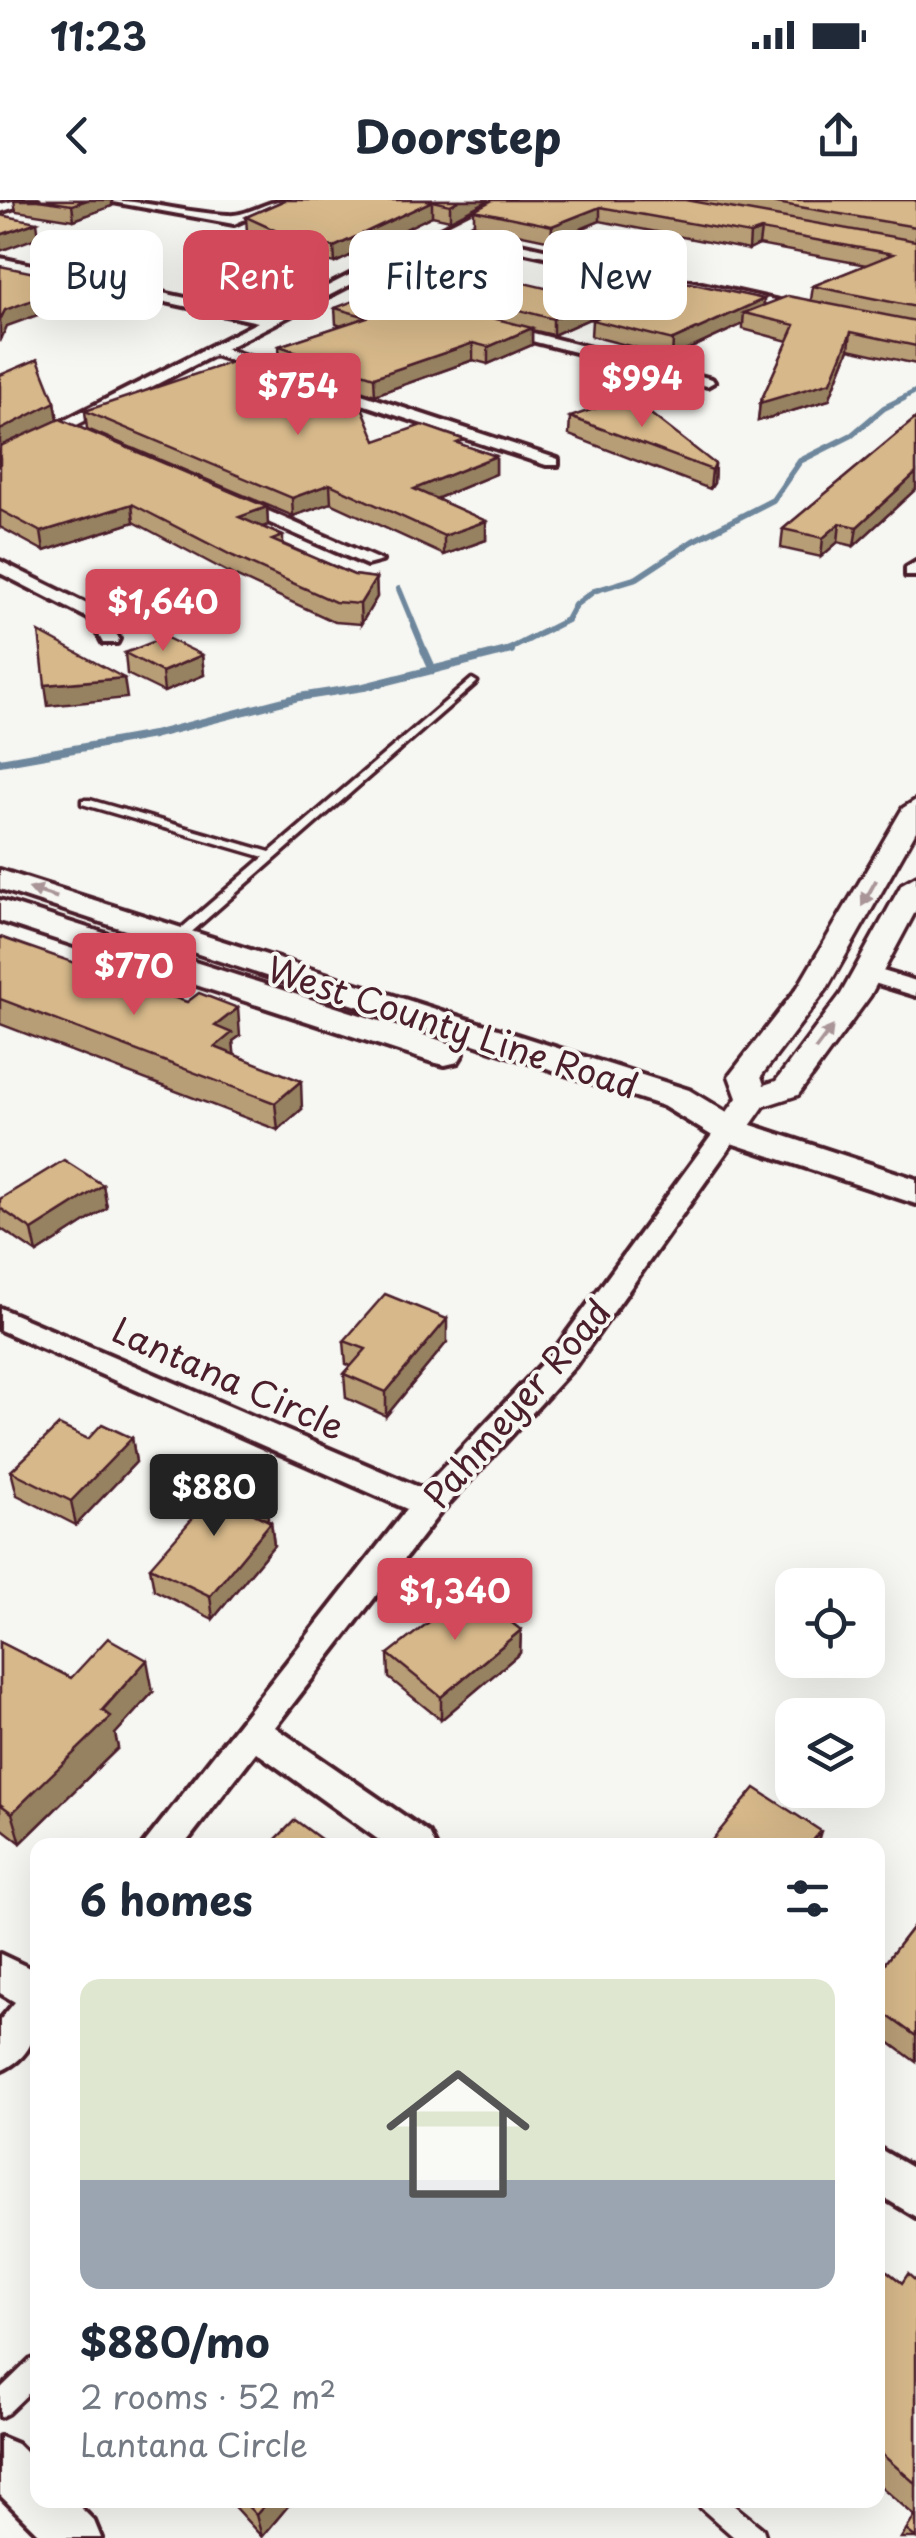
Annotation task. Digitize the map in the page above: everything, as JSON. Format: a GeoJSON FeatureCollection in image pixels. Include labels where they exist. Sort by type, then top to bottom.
{"type":"FeatureCollection","features":[{"type":"Feature","properties":{"kind":"main road","name":"West County Line Road"},"geometry":{"type":"LineString","coordinates":[[0,879],[676,1098],[729,1130],[916,1192]]}},
{"type":"Feature","properties":{"kind":"main road","name":"West County Line Road"},"geometry":{"type":"LineString","coordinates":[[0,910],[668,1125],[729,1130]]}},
{"type":"Feature","properties":{"kind":"street"},"geometry":{"type":"LineString","coordinates":[[0,208],[32,200]]}},
{"type":"Feature","properties":{"kind":"street"},"geometry":{"type":"LineString","coordinates":[[108,200],[234,220],[282,200]]}},
{"type":"Feature","properties":{"kind":"street"},"geometry":{"type":"LineString","coordinates":[[446,230],[506,200]]}},
{"type":"Feature","properties":{"kind":"street"},"geometry":{"type":"LineString","coordinates":[[523,248],[822,312]]}},
{"type":"Feature","properties":{"kind":"street"},"geometry":{"type":"LineString","coordinates":[[0,262],[183,301]]}},
{"type":"Feature","properties":{"kind":"street"},"geometry":{"type":"LineString","coordinates":[[329,290],[349,279]]}},
{"type":"Feature","properties":{"kind":"street"},"geometry":{"type":"LineString","coordinates":[[336,286],[349,290]]}},
{"type":"Feature","properties":{"kind":"street"},"geometry":{"type":"LineString","coordinates":[[0,459],[269,320]]}},
{"type":"Feature","properties":{"kind":"street"},"geometry":{"type":"LineString","coordinates":[[487,325],[708,382]]}},
{"type":"Feature","properties":{"kind":"street"},"geometry":{"type":"LineString","coordinates":[[214,350],[552,462]]}},
{"type":"Feature","properties":{"kind":"street"},"geometry":{"type":"LineString","coordinates":[[62,428],[80,436]]}},
{"type":"Feature","properties":{"kind":"street"},"geometry":{"type":"LineString","coordinates":[[208,490],[373,561]]}},
{"type":"Feature","properties":{"kind":"street"},"geometry":{"type":"LineString","coordinates":[[0,566],[96,616],[110,639]]}},
{"type":"Feature","properties":{"kind":"street","name":"Pahmeyer Road"},"geometry":{"type":"LineString","coordinates":[[753,1098],[745,1076],[811,990],[916,808]]}},
{"type":"Feature","properties":{"kind":"street","name":"Pahmeyer Road"},"geometry":{"type":"LineString","coordinates":[[167,1838],[428,1505],[564,1359],[753,1098],[787,1088],[868,974],[916,884]]}},
{"type":"Feature","properties":{"kind":"street"},"geometry":{"type":"LineString","coordinates":[[868,974],[916,989]]}},
{"type":"Feature","properties":{"kind":"street","name":"Lantana Circle"},"geometry":{"type":"LineString","coordinates":[[0,1318],[428,1505]]}},
{"type":"Feature","properties":{"kind":"street"},"geometry":{"type":"LineString","coordinates":[[252,1730],[406,1838]]}},
{"type":"Feature","properties":{"kind":"street"},"geometry":{"type":"LineString","coordinates":[[0,1972],[30,1989]]}},
{"type":"Feature","properties":{"kind":"street"},"geometry":{"type":"LineString","coordinates":[[0,2051],[30,2014]]}},
{"type":"Feature","properties":{"kind":"street"},"geometry":{"type":"LineString","coordinates":[[885,2174],[916,2196]]}},
{"type":"Feature","properties":{"kind":"street"},"geometry":{"type":"LineString","coordinates":[[0,2461],[30,2491]]}},
{"type":"Feature","properties":{"kind":"street"},"geometry":{"type":"LineString","coordinates":[[47,2508],[77,2538]]}},
{"type":"Feature","properties":{"kind":"lane"},"geometry":{"type":"LineString","coordinates":[[151,961],[472,682]]}},
{"type":"Feature","properties":{"kind":"lane"},"geometry":{"type":"LineString","coordinates":[[86,802],[270,856]]}},
{"type":"Feature","properties":{"kind":"lane"},"geometry":{"type":"LineString","coordinates":[[0,2405],[30,2376]]}},
{"type":"Feature","properties":{"kind":"lane"},"geometry":{"type":"LineString","coordinates":[[718,2508],[754,2538]]}},
{"type":"Feature","properties":{"kind":"building"},"geometry":{"type":"Polygon","coordinates":[[[38,200],[87,200],[72,205],[38,200]]]}},
{"type":"Feature","properties":{"kind":"building"},"geometry":{"type":"Polygon","coordinates":[[[285,200],[460,200],[450,205],[432,201],[370,230],[349,230],[349,240],[334,247],[329,246],[329,230],[274,230],[246,217],[285,200]]]}},
{"type":"Feature","properties":{"kind":"building"},"geometry":{"type":"Polygon","coordinates":[[[493,200],[685,200],[916,241],[916,307],[813,286],[893,254],[600,207],[552,226],[474,210],[493,200]]]}},
{"type":"Feature","properties":{"kind":"building"},"geometry":{"type":"Polygon","coordinates":[[[759,200],[916,200],[916,227],[759,200]]]}},
{"type":"Feature","properties":{"kind":"building"},"geometry":{"type":"Polygon","coordinates":[[[0,215],[37,222],[0,235],[0,215]]]}},
{"type":"Feature","properties":{"kind":"building"},"geometry":{"type":"Polygon","coordinates":[[[0,266],[30,272],[30,301],[5,310],[0,320],[0,266]]]}},
{"type":"Feature","properties":{"kind":"building"},"geometry":{"type":"Polygon","coordinates":[[[687,282],[764,299],[673,340],[592,320],[687,320],[687,282]]]}},
{"type":"Feature","properties":{"kind":"building"},"geometry":{"type":"Polygon","coordinates":[[[523,283],[543,287],[543,316],[523,311],[523,283]]]}},
{"type":"Feature","properties":{"kind":"building"},"geometry":{"type":"Polygon","coordinates":[[[788,296],[916,321],[916,346],[851,332],[831,382],[760,403],[795,325],[744,313],[788,296]]]}},
{"type":"Feature","properties":{"kind":"building"},"geometry":{"type":"Polygon","coordinates":[[[349,303],[349,312],[335,308],[349,303]]]}},
{"type":"Feature","properties":{"kind":"building"},"geometry":{"type":"Polygon","coordinates":[[[358,320],[500,320],[532,328],[488,347],[473,343],[374,377],[279,346],[358,320]]]}},
{"type":"Feature","properties":{"kind":"building"},"geometry":{"type":"Polygon","coordinates":[[[253,355],[348,386],[332,392],[360,402],[376,441],[422,425],[465,440],[457,443],[496,456],[414,489],[486,521],[444,536],[330,484],[292,498],[85,411],[253,355]]]}},
{"type":"Feature","properties":{"kind":"building"},"geometry":{"type":"Polygon","coordinates":[[[38,359],[55,402],[0,430],[0,375],[38,359]]]}},
{"type":"Feature","properties":{"kind":"building"},"geometry":{"type":"Polygon","coordinates":[[[629,397],[715,464],[712,470],[570,417],[629,397]]]}},
{"type":"Feature","properties":{"kind":"building"},"geometry":{"type":"Polygon","coordinates":[[[916,418],[916,473],[857,527],[840,523],[823,538],[783,529],[916,418]]]}},
{"type":"Feature","properties":{"kind":"building"},"geometry":{"type":"Polygon","coordinates":[[[60,419],[267,507],[239,517],[283,536],[272,540],[354,575],[376,578],[360,604],[335,602],[132,504],[41,532],[0,510],[0,446],[60,419]]]}},
{"type":"Feature","properties":{"kind":"building"},"geometry":{"type":"Polygon","coordinates":[[[39,632],[124,678],[45,685],[39,632]]]}},
{"type":"Feature","properties":{"kind":"building"},"geometry":{"type":"Polygon","coordinates":[[[165,637],[202,655],[162,672],[125,653],[165,637]]]}},
{"type":"Feature","properties":{"kind":"building"},"geometry":{"type":"Polygon","coordinates":[[[0,937],[187,1002],[199,993],[238,1008],[215,1026],[232,1033],[215,1047],[301,1081],[275,1103],[0,999],[0,937]]]}},
{"type":"Feature","properties":{"kind":"building"},"geometry":{"type":"Polygon","coordinates":[[[64,1160],[103,1185],[32,1230],[0,1208],[0,1199],[64,1160]]]}},
{"type":"Feature","properties":{"kind":"building"},"geometry":{"type":"Polygon","coordinates":[[[385,1294],[447,1319],[386,1392],[344,1374],[366,1349],[344,1341],[385,1294]]]}},
{"type":"Feature","properties":{"kind":"building"},"geometry":{"type":"Polygon","coordinates":[[[102,1424],[132,1438],[71,1501],[11,1471],[59,1425],[88,1439],[102,1424]]]}},
{"type":"Feature","properties":{"kind":"building"},"geometry":{"type":"Polygon","coordinates":[[[228,1478],[265,1495],[250,1512],[271,1522],[210,1596],[150,1567],[228,1478]]]}},
{"type":"Feature","properties":{"kind":"building"},"geometry":{"type":"Polygon","coordinates":[[[470,1590],[521,1630],[441,1697],[388,1654],[470,1590]]]}},
{"type":"Feature","properties":{"kind":"building"},"geometry":{"type":"Polygon","coordinates":[[[108,1638],[147,1660],[102,1710],[111,1717],[12,1813],[0,1804],[0,1642],[71,1678],[108,1638]]]}},
{"type":"Feature","properties":{"kind":"building"},"geometry":{"type":"Polygon","coordinates":[[[755,1788],[775,1801],[775,1808],[786,1808],[821,1831],[815,1838],[714,1838],[755,1788]]]}},
{"type":"Feature","properties":{"kind":"building"},"geometry":{"type":"Polygon","coordinates":[[[295,1820],[319,1838],[277,1838],[295,1820]]]}},
{"type":"Feature","properties":{"kind":"building"},"geometry":{"type":"Polygon","coordinates":[[[916,1923],[916,2036],[885,2014],[885,1963],[916,1923]]]}},
{"type":"Feature","properties":{"kind":"building"},"geometry":{"type":"Polygon","coordinates":[[[885,2270],[902,2283],[908,2274],[916,2281],[916,2484],[885,2457],[885,2270]]]}},
{"type":"Feature","properties":{"kind":"building"},"geometry":{"type":"Polygon","coordinates":[[[916,2514],[916,2538],[906,2530],[916,2514]]]}},
{"type":"Feature","properties":{"kind":"waterway"},"geometry":{"type":"LineString","coordinates":[[899,400],[916,391]]}},
{"type":"Feature","properties":{"kind":"waterway"},"geometry":{"type":"LineString","coordinates":[[505,652],[567,620],[575,605],[594,591],[637,578],[693,541],[773,500],[800,461],[852,435],[884,408],[904,398]]}},
{"type":"Feature","properties":{"kind":"waterway"},"geometry":{"type":"LineString","coordinates":[[399,589],[425,652]]}},
{"type":"Feature","properties":{"kind":"waterway"},"geometry":{"type":"LineString","coordinates":[[424,650],[433,670]]}},
{"type":"Feature","properties":{"kind":"waterway"},"geometry":{"type":"LineString","coordinates":[[505,652],[511,650]]}},
{"type":"Feature","properties":{"kind":"waterway"},"geometry":{"type":"LineString","coordinates":[[433,670],[505,652]]}},
{"type":"Feature","properties":{"kind":"waterway"},"geometry":{"type":"LineString","coordinates":[[0,762],[153,735],[299,697],[364,687],[433,670]]}}]}
